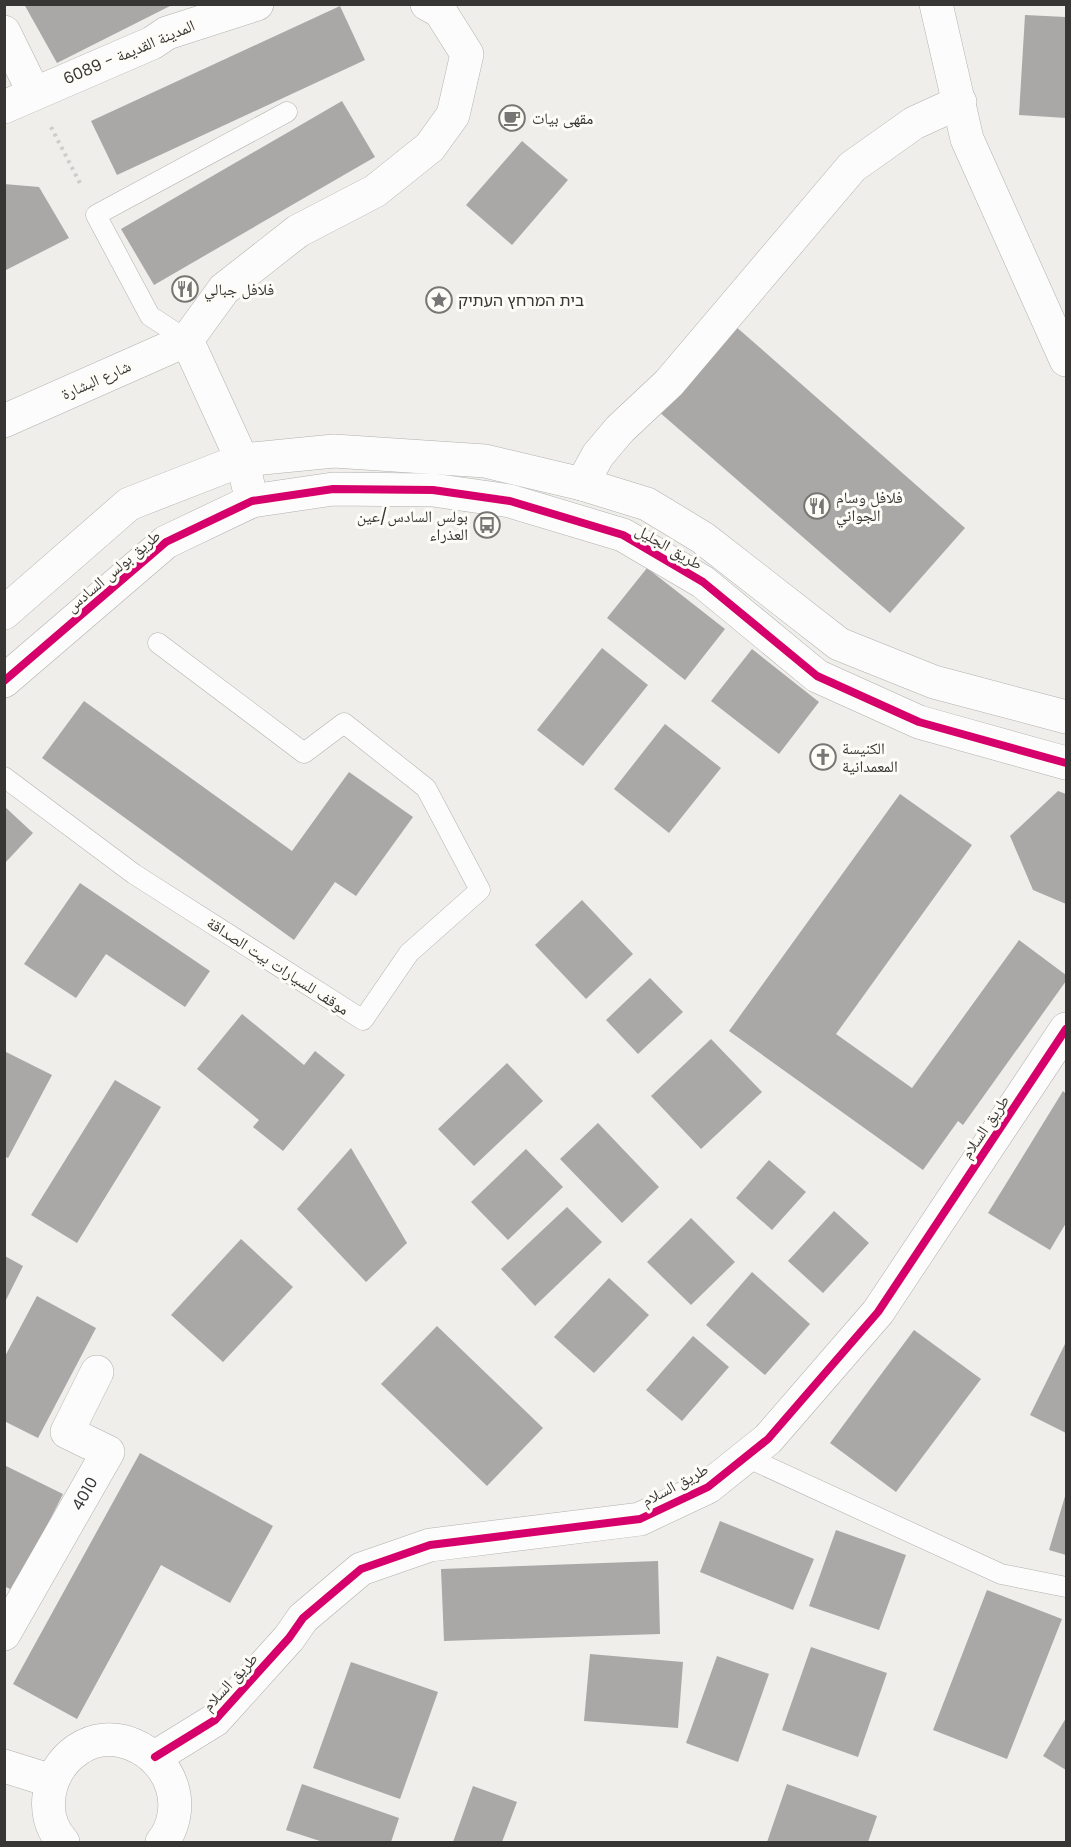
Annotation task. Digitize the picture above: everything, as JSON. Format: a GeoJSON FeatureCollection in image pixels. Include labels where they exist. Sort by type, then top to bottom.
{"type":"FeatureCollection","features":[{"type":"Feature","properties":{"kind":"street","name":"المدينة القديمة - 6089"},"geometry":{"type":"LineString","coordinates":[[4,106],[152,43],[167,33],[257,4]]}},
{"type":"Feature","properties":{"kind":"street"},"geometry":{"type":"LineString","coordinates":[[252,501],[242,460],[187,340],[224,289],[298,231],[375,190],[430,147],[453,115],[467,54],[440,11],[427,4]]}},
{"type":"Feature","properties":{"kind":"street"},"geometry":{"type":"LineString","coordinates":[[936,4],[968,139],[1066,360]]}},
{"type":"Feature","properties":{"kind":"street"},"geometry":{"type":"LineString","coordinates":[[4,32],[34,93]]}},
{"type":"Feature","properties":{"kind":"street"},"geometry":{"type":"LineString","coordinates":[[582,484],[598,454],[620,429],[669,383],[852,167],[914,123],[960,102]]}},
{"type":"Feature","properties":{"kind":"street","name":"شارع البشارة"},"geometry":{"type":"LineString","coordinates":[[4,421],[187,340]]}},
{"type":"Feature","properties":{"kind":"street","name":"طريق الجليل"},"geometry":{"type":"LineString","coordinates":[[242,460],[334,451],[397,453],[485,461],[582,484],[647,504],[704,538],[838,644],[934,682],[1066,717]]}},
{"type":"Feature","properties":{"kind":"street"},"geometry":{"type":"LineString","coordinates":[[4,614],[129,504],[242,460]]}},
{"type":"Feature","properties":{"kind":"street","name":"طريق الجليل"},"geometry":{"type":"LineString","coordinates":[[252,501],[333,489],[433,490],[510,501],[623,536],[703,582],[817,676],[919,722],[1066,764]]}},
{"type":"Feature","properties":{"kind":"street","name":"طريق بولس السادس"},"geometry":{"type":"LineString","coordinates":[[4,681],[166,542],[252,501]]}},
{"type":"Feature","properties":{"kind":"street","name":"طريق السلام"},"geometry":{"type":"LineString","coordinates":[[155,1757],[215,1720],[289,1638],[303,1618],[361,1569],[430,1545],[640,1519],[708,1487],[746,1457],[768,1439],[878,1312],[1066,1029]]}},
{"type":"Feature","properties":{"kind":"street","name":"4010"},"geometry":{"type":"LineString","coordinates":[[4,1634],[108,1452],[67,1432],[98,1372]]}},
{"type":"Feature","properties":{"kind":"street"},"geometry":{"type":"LineString","coordinates":[[53,1840],[48,1800],[52,1781],[62,1763],[78,1749],[97,1742],[118,1740],[138,1745],[155,1757],[168,1774],[175,1795],[174,1817],[168,1841]]}},
{"type":"Feature","properties":{"kind":"street"},"geometry":{"type":"LineString","coordinates":[[4,1766],[52,1781]]}},
{"type":"Feature","properties":{"kind":"lane"},"geometry":{"type":"LineString","coordinates":[[187,340],[150,316],[96,214],[287,112]]}},
{"type":"Feature","properties":{"kind":"lane","name":"موقف للسيارات بيت الصداقة"},"geometry":{"type":"LineString","coordinates":[[4,777],[134,874],[363,1020],[409,953],[480,890],[426,788],[344,723],[304,753],[158,643]]}},
{"type":"Feature","properties":{"kind":"lane"},"geometry":{"type":"LineString","coordinates":[[746,1457],[1000,1574],[1066,1587]]}},
{"type":"Feature","properties":{"kind":"path"},"geometry":{"type":"LineString","coordinates":[[34,93],[96,214]]}},
{"type":"Feature","properties":{"kind":"building"},"geometry":{"type":"Polygon","coordinates":[[[24,4],[174,4],[57,63],[24,4]]]}},
{"type":"Feature","properties":{"kind":"building"},"geometry":{"type":"Polygon","coordinates":[[[340,6],[365,60],[117,175],[91,121],[340,6]]]}},
{"type":"Feature","properties":{"kind":"building"},"geometry":{"type":"Polygon","coordinates":[[[1025,15],[1066,17],[1066,118],[1019,115],[1025,15]]]}},
{"type":"Feature","properties":{"kind":"building"},"geometry":{"type":"Polygon","coordinates":[[[342,101],[375,157],[154,285],[121,229],[342,101]]]}},
{"type":"Feature","properties":{"kind":"building"},"geometry":{"type":"Polygon","coordinates":[[[522,141],[568,180],[512,245],[466,205],[522,141]]]}},
{"type":"Feature","properties":{"kind":"building"},"geometry":{"type":"Polygon","coordinates":[[[4,184],[39,187],[69,238],[4,271],[4,184]]]}},
{"type":"Feature","properties":{"kind":"building"},"geometry":{"type":"Polygon","coordinates":[[[734,325],[965,528],[890,613],[658,411],[734,325]]]}},
{"type":"Feature","properties":{"kind":"building"},"geometry":{"type":"Polygon","coordinates":[[[647,568],[725,629],[685,680],[607,618],[647,568]]]}},
{"type":"Feature","properties":{"kind":"building"},"geometry":{"type":"Polygon","coordinates":[[[602,648],[648,685],[583,766],[537,730],[602,648]]]}},
{"type":"Feature","properties":{"kind":"building"},"geometry":{"type":"Polygon","coordinates":[[[752,649],[819,702],[779,754],[711,701],[752,649]]]}},
{"type":"Feature","properties":{"kind":"building"},"geometry":{"type":"Polygon","coordinates":[[[84,701],[292,851],[349,772],[413,817],[356,896],[335,882],[294,940],[42,758],[84,701]]]}},
{"type":"Feature","properties":{"kind":"building"},"geometry":{"type":"Polygon","coordinates":[[[665,724],[721,768],[669,833],[614,789],[665,724]]]}},
{"type":"Feature","properties":{"kind":"building"},"geometry":{"type":"Polygon","coordinates":[[[1058,791],[1066,794],[1066,904],[1033,890],[1010,836],[1058,791]]]}},
{"type":"Feature","properties":{"kind":"building"},"geometry":{"type":"Polygon","coordinates":[[[900,794],[972,845],[836,1034],[912,1088],[1019,940],[1066,975],[1066,981],[963,1125],[958,1121],[923,1170],[729,1031],[900,794]]]}},
{"type":"Feature","properties":{"kind":"building"},"geometry":{"type":"Polygon","coordinates":[[[4,806],[33,833],[4,864],[4,806]]]}},
{"type":"Feature","properties":{"kind":"building"},"geometry":{"type":"Polygon","coordinates":[[[80,883],[210,971],[185,1007],[106,954],[76,998],[24,964],[80,883]]]}},
{"type":"Feature","properties":{"kind":"building"},"geometry":{"type":"Polygon","coordinates":[[[582,900],[633,954],[586,999],[535,945],[582,900]]]}},
{"type":"Feature","properties":{"kind":"building"},"geometry":{"type":"Polygon","coordinates":[[[650,978],[683,1012],[638,1054],[606,1020],[650,978]]]}},
{"type":"Feature","properties":{"kind":"building"},"geometry":{"type":"Polygon","coordinates":[[[242,1014],[304,1065],[315,1051],[345,1075],[283,1151],[253,1127],[259,1120],[197,1069],[242,1014]]]}},
{"type":"Feature","properties":{"kind":"building"},"geometry":{"type":"Polygon","coordinates":[[[711,1039],[762,1092],[701,1149],[651,1096],[711,1039]]]}},
{"type":"Feature","properties":{"kind":"building"},"geometry":{"type":"Polygon","coordinates":[[[4,1051],[52,1075],[8,1158],[4,1156],[4,1051]]]}},
{"type":"Feature","properties":{"kind":"building"},"geometry":{"type":"Polygon","coordinates":[[[507,1063],[543,1101],[474,1166],[438,1129],[507,1063]]]}},
{"type":"Feature","properties":{"kind":"building"},"geometry":{"type":"Polygon","coordinates":[[[115,1080],[161,1107],[77,1243],[31,1215],[115,1080]]]}},
{"type":"Feature","properties":{"kind":"building"},"geometry":{"type":"Polygon","coordinates":[[[1063,1091],[1066,1094],[1066,1223],[1050,1250],[988,1213],[1063,1091]]]}},
{"type":"Feature","properties":{"kind":"building"},"geometry":{"type":"Polygon","coordinates":[[[598,1123],[659,1187],[622,1223],[560,1159],[598,1123]]]}},
{"type":"Feature","properties":{"kind":"building"},"geometry":{"type":"Polygon","coordinates":[[[351,1148],[407,1243],[366,1282],[297,1209],[351,1148]]]}},
{"type":"Feature","properties":{"kind":"building"},"geometry":{"type":"Polygon","coordinates":[[[526,1149],[563,1187],[508,1240],[471,1202],[526,1149]]]}},
{"type":"Feature","properties":{"kind":"building"},"geometry":{"type":"Polygon","coordinates":[[[769,1160],[806,1192],[772,1230],[736,1198],[769,1160]]]}},
{"type":"Feature","properties":{"kind":"building"},"geometry":{"type":"Polygon","coordinates":[[[567,1207],[602,1242],[535,1306],[501,1269],[567,1207]]]}},
{"type":"Feature","properties":{"kind":"building"},"geometry":{"type":"Polygon","coordinates":[[[834,1211],[869,1243],[823,1293],[788,1261],[834,1211]]]}},
{"type":"Feature","properties":{"kind":"building"},"geometry":{"type":"Polygon","coordinates":[[[691,1218],[735,1262],[691,1305],[647,1262],[691,1218]]]}},
{"type":"Feature","properties":{"kind":"building"},"geometry":{"type":"Polygon","coordinates":[[[241,1239],[293,1287],[223,1362],[171,1315],[241,1239]]]}},
{"type":"Feature","properties":{"kind":"building"},"geometry":{"type":"Polygon","coordinates":[[[5,1256],[23,1266],[5,1302],[5,1256]]]}},
{"type":"Feature","properties":{"kind":"building"},"geometry":{"type":"Polygon","coordinates":[[[752,1272],[810,1324],[765,1375],[706,1325],[752,1272]]]}},
{"type":"Feature","properties":{"kind":"building"},"geometry":{"type":"Polygon","coordinates":[[[609,1278],[649,1315],[594,1373],[554,1337],[609,1278]]]}},
{"type":"Feature","properties":{"kind":"building"},"geometry":{"type":"Polygon","coordinates":[[[37,1296],[96,1328],[38,1438],[4,1421],[4,1358],[37,1296]]]}},
{"type":"Feature","properties":{"kind":"building"},"geometry":{"type":"Polygon","coordinates":[[[437,1326],[543,1428],[487,1486],[381,1384],[437,1326]]]}},
{"type":"Feature","properties":{"kind":"building"},"geometry":{"type":"Polygon","coordinates":[[[914,1330],[981,1379],[896,1492],[830,1443],[914,1330]]]}},
{"type":"Feature","properties":{"kind":"building"},"geometry":{"type":"Polygon","coordinates":[[[693,1336],[729,1367],[682,1421],[646,1390],[693,1336]]]}},
{"type":"Feature","properties":{"kind":"building"},"geometry":{"type":"Polygon","coordinates":[[[1066,1344],[1066,1433],[1030,1415],[1066,1344]]]}},
{"type":"Feature","properties":{"kind":"building"},"geometry":{"type":"Polygon","coordinates":[[[140,1453],[273,1526],[230,1603],[161,1565],[77,1719],[13,1684],[140,1453]]]}},
{"type":"Feature","properties":{"kind":"building"},"geometry":{"type":"Polygon","coordinates":[[[4,1465],[63,1494],[14,1591],[4,1586],[4,1465]]]}},
{"type":"Feature","properties":{"kind":"building"},"geometry":{"type":"Polygon","coordinates":[[[1066,1493],[1066,1555],[1049,1550],[1066,1493]]]}},
{"type":"Feature","properties":{"kind":"building"},"geometry":{"type":"Polygon","coordinates":[[[720,1521],[814,1559],[793,1610],[700,1572],[720,1521]]]}},
{"type":"Feature","properties":{"kind":"building"},"geometry":{"type":"Polygon","coordinates":[[[836,1530],[906,1555],[879,1630],[809,1606],[836,1530]]]}},
{"type":"Feature","properties":{"kind":"building"},"geometry":{"type":"Polygon","coordinates":[[[658,1561],[660,1634],[444,1641],[441,1569],[658,1561]]]}},
{"type":"Feature","properties":{"kind":"building"},"geometry":{"type":"Polygon","coordinates":[[[987,1590],[1062,1619],[1007,1759],[933,1730],[987,1590]]]}},
{"type":"Feature","properties":{"kind":"building"},"geometry":{"type":"Polygon","coordinates":[[[811,1647],[887,1673],[858,1757],[782,1730],[811,1647]]]}},
{"type":"Feature","properties":{"kind":"building"},"geometry":{"type":"Polygon","coordinates":[[[590,1654],[683,1662],[678,1728],[584,1721],[590,1654]]]}},
{"type":"Feature","properties":{"kind":"building"},"geometry":{"type":"Polygon","coordinates":[[[717,1656],[769,1674],[738,1762],[686,1743],[717,1656]]]}},
{"type":"Feature","properties":{"kind":"building"},"geometry":{"type":"Polygon","coordinates":[[[351,1662],[438,1692],[400,1799],[313,1768],[351,1662]]]}},
{"type":"Feature","properties":{"kind":"building"},"geometry":{"type":"Polygon","coordinates":[[[1066,1718],[1066,1770],[1043,1756],[1066,1718]]]}},
{"type":"Feature","properties":{"kind":"building"},"geometry":{"type":"Polygon","coordinates":[[[302,1784],[399,1818],[391,1842],[323,1842],[286,1830],[302,1784]]]}},
{"type":"Feature","properties":{"kind":"building"},"geometry":{"type":"Polygon","coordinates":[[[787,1784],[877,1816],[868,1842],[767,1842],[787,1784]]]}},
{"type":"Feature","properties":{"kind":"building"},"geometry":{"type":"Polygon","coordinates":[[[473,1786],[517,1802],[502,1842],[453,1842],[473,1786]]]}},
{"type":"Feature","properties":{"kind":"cycle path"},"geometry":{"type":"LineString","coordinates":[[4,681],[166,542],[252,501],[333,489],[433,490],[510,501],[623,535],[703,582],[817,676],[919,722],[1066,763]]}},
{"type":"Feature","properties":{"kind":"cycle path"},"geometry":{"type":"LineString","coordinates":[[155,1757],[215,1720],[289,1638],[303,1618],[361,1569],[430,1545],[640,1519],[708,1487],[768,1439],[878,1312],[1066,1029]]}},
{"type":"Feature","properties":{"kind":"place","name":"مقهى بيات"},"geometry":{"type":"Point","coordinates":[512,118]}},
{"type":"Feature","properties":{"kind":"place","name":"فلافل جبالي"},"geometry":{"type":"Point","coordinates":[185,289]}},
{"type":"Feature","properties":{"kind":"place","name":"בית המרחץ העתיק"},"geometry":{"type":"Point","coordinates":[439,300]}},
{"type":"Feature","properties":{"kind":"place","name":"فلافل وسام الجواني"},"geometry":{"type":"Point","coordinates":[817,506]}},
{"type":"Feature","properties":{"kind":"place","name":"بولس السادس/عين العذراء"},"geometry":{"type":"Point","coordinates":[487,525]}},
{"type":"Feature","properties":{"kind":"place","name":"الكنيسة المعمدانية"},"geometry":{"type":"Point","coordinates":[823,757]}}]}
